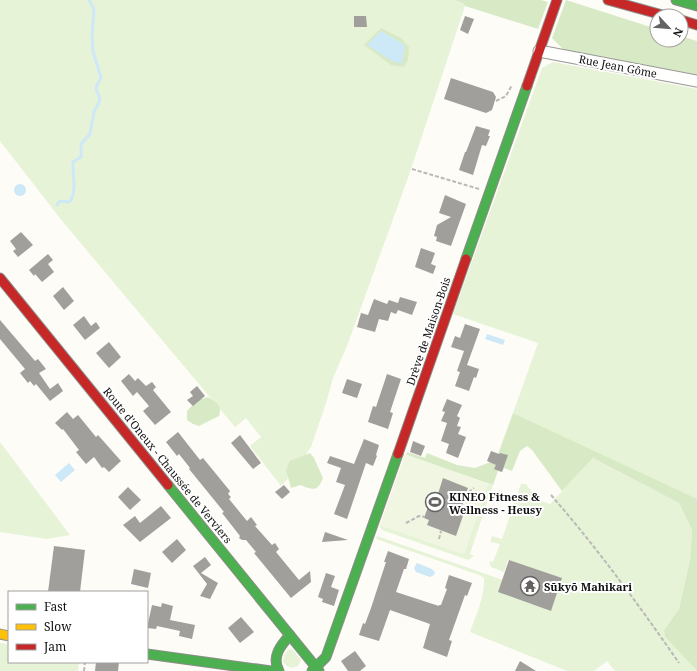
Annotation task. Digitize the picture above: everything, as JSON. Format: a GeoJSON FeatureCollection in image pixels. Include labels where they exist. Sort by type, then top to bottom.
{"type":"FeatureCollection","features":[{"type":"Feature","properties":{"kind":"main road","name":"Drève de Maison-Bois"},"geometry":{"type":"LineString","coordinates":[[316,670],[326,657],[335,633],[557,0]]}},
{"type":"Feature","properties":{"kind":"main road"},"geometry":{"type":"LineString","coordinates":[[608,0],[649,11]]}},
{"type":"Feature","properties":{"kind":"main road"},"geometry":{"type":"LineString","coordinates":[[676,0],[697,6]]}},
{"type":"Feature","properties":{"kind":"main road","name":"Route d'Oneux - Chaussée de Verviers"},"geometry":{"type":"LineString","coordinates":[[0,278],[290,635],[316,670]]}},
{"type":"Feature","properties":{"kind":"main road"},"geometry":{"type":"LineString","coordinates":[[279,671],[275,663],[276,659],[281,646],[290,635]]}},
{"type":"Feature","properties":{"kind":"main road"},"geometry":{"type":"LineString","coordinates":[[148,654],[271,671]]}},
{"type":"Feature","properties":{"kind":"main road"},"geometry":{"type":"LineString","coordinates":[[256,668],[276,659]]}},
{"type":"Feature","properties":{"kind":"street","name":"Rue Jean Gôme"},"geometry":{"type":"LineString","coordinates":[[539,51],[697,81]]}},
{"type":"Feature","properties":{"kind":"path"},"geometry":{"type":"LineString","coordinates":[[496,101],[506,96],[512,85]]}},
{"type":"Feature","properties":{"kind":"path"},"geometry":{"type":"LineString","coordinates":[[412,169],[490,192]]}},
{"type":"Feature","properties":{"kind":"path"},"geometry":{"type":"LineString","coordinates":[[464,501],[466,502],[470,491],[474,488]]}},
{"type":"Feature","properties":{"kind":"path"},"geometry":{"type":"LineString","coordinates":[[551,495],[582,532],[679,663]]}},
{"type":"Feature","properties":{"kind":"path"},"geometry":{"type":"LineString","coordinates":[[406,522],[419,516],[425,517]]}},
{"type":"Feature","properties":{"kind":"path"},"geometry":{"type":"LineString","coordinates":[[439,539],[441,531]]}},
{"type":"Feature","properties":{"kind":"green space"},"geometry":{"type":"Polygon","coordinates":[[[0,0],[454,0],[463,3],[465,6],[409,175],[347,346],[333,378],[311,447],[294,472],[281,486],[250,446],[261,437],[246,418],[235,427],[63,222],[0,141],[0,0]]]}},
{"type":"Feature","properties":{"kind":"green space"},"geometry":{"type":"Polygon","coordinates":[[[454,0],[541,0],[548,2],[538,29],[465,6],[463,3],[454,0]]]}},
{"type":"Feature","properties":{"kind":"green space"},"geometry":{"type":"Polygon","coordinates":[[[566,0],[649,26],[649,48],[689,48],[689,38],[697,41],[697,75],[565,51],[552,38],[566,0]]]}},
{"type":"Feature","properties":{"kind":"green space"},"geometry":{"type":"Polygon","coordinates":[[[381,28],[401,38],[409,47],[408,60],[404,67],[391,65],[364,45],[381,28]],[[381,31],[368,45],[404,45],[381,31]]]}},
{"type":"Feature","properties":{"kind":"green space"},"geometry":{"type":"Polygon","coordinates":[[[553,62],[697,89],[697,501],[513,413],[538,343],[453,314],[542,68],[553,62]]]}},
{"type":"Feature","properties":{"kind":"green space"},"geometry":{"type":"Polygon","coordinates":[[[208,397],[219,407],[219,416],[199,426],[187,420],[187,411],[196,401],[208,397]]]}},
{"type":"Feature","properties":{"kind":"green space"},"geometry":{"type":"Polygon","coordinates":[[[513,413],[697,499],[697,671],[665,637],[664,630],[679,609],[690,560],[692,530],[679,503],[593,458],[562,491],[532,450],[527,446],[520,451],[512,471],[504,468],[502,472],[498,471],[493,485],[406,455],[407,452],[425,458],[427,453],[457,465],[475,468],[496,460],[513,413]]]}},
{"type":"Feature","properties":{"kind":"green space"},"geometry":{"type":"Polygon","coordinates":[[[0,442],[70,535],[47,539],[0,532],[0,442]]]}},
{"type":"Feature","properties":{"kind":"green space"},"geometry":{"type":"Polygon","coordinates":[[[310,453],[314,458],[323,478],[321,482],[315,489],[301,485],[291,488],[286,470],[290,461],[310,453]]]}},
{"type":"Feature","properties":{"kind":"green space","name":"KINEO Fitness & Wellness - Heusy"},"geometry":{"type":"Polygon","coordinates":[[[405,454],[488,484],[464,554],[380,525],[405,454]]]}},
{"type":"Feature","properties":{"kind":"green space"},"geometry":{"type":"Polygon","coordinates":[[[593,458],[679,503],[692,530],[690,560],[679,609],[664,630],[665,637],[697,671],[615,671],[607,661],[594,671],[567,671],[470,632],[482,599],[484,578],[376,539],[377,536],[503,580],[562,578],[508,560],[504,572],[491,567],[489,561],[493,562],[500,544],[491,542],[491,539],[492,536],[502,539],[521,484],[526,484],[538,500],[550,504],[593,458]]]}},
{"type":"Feature","properties":{"kind":"green space"},"geometry":{"type":"Polygon","coordinates":[[[488,484],[493,485],[470,554],[474,556],[468,560],[382,530],[380,527],[380,525],[464,554],[488,484]]]}},
{"type":"Feature","properties":{"kind":"green space"},"geometry":{"type":"Polygon","coordinates":[[[0,643],[8,644],[8,663],[79,663],[78,671],[0,671],[0,643]]]}},
{"type":"Feature","properties":{"kind":"green space"},"geometry":{"type":"Polygon","coordinates":[[[292,649],[301,660],[298,666],[291,668],[283,662],[284,655],[288,650],[292,649]]]}},
{"type":"Feature","properties":{"kind":"water"},"geometry":{"type":"Polygon","coordinates":[[[381,31],[405,45],[402,64],[392,61],[367,45],[381,31]]]}},
{"type":"Feature","properties":{"kind":"water"},"geometry":{"type":"Polygon","coordinates":[[[22,184],[25,185],[25,195],[18,196],[15,195],[14,188],[15,185],[22,184]]]}},
{"type":"Feature","properties":{"kind":"water"},"geometry":{"type":"Polygon","coordinates":[[[487,334],[505,340],[503,345],[485,339],[487,334]]]}},
{"type":"Feature","properties":{"kind":"water"},"geometry":{"type":"Polygon","coordinates":[[[69,463],[75,470],[61,482],[55,475],[69,463]]]}},
{"type":"Feature","properties":{"kind":"water"},"geometry":{"type":"Polygon","coordinates":[[[417,563],[432,569],[435,572],[434,575],[430,577],[416,572],[414,568],[417,563]]]}},
{"type":"Feature","properties":{"kind":"building"},"geometry":{"type":"Polygon","coordinates":[[[354,16],[366,16],[367,27],[354,27],[354,16]]]}},
{"type":"Feature","properties":{"kind":"building"},"geometry":{"type":"Polygon","coordinates":[[[465,16],[474,19],[468,34],[460,30],[465,16]]]}},
{"type":"Feature","properties":{"kind":"building"},"geometry":{"type":"Polygon","coordinates":[[[451,78],[493,92],[496,97],[492,110],[486,113],[444,99],[451,78]]]}},
{"type":"Feature","properties":{"kind":"building"},"geometry":{"type":"Polygon","coordinates":[[[476,126],[490,130],[488,136],[490,136],[486,146],[482,145],[473,175],[459,170],[476,126]]]}},
{"type":"Feature","properties":{"kind":"building"},"geometry":{"type":"Polygon","coordinates":[[[445,195],[466,204],[451,246],[436,241],[437,237],[434,236],[437,225],[451,217],[439,213],[445,195]]]}},
{"type":"Feature","properties":{"kind":"building"},"geometry":{"type":"Polygon","coordinates":[[[21,232],[33,245],[18,257],[13,251],[16,249],[10,241],[21,232]]]}},
{"type":"Feature","properties":{"kind":"building"},"geometry":{"type":"Polygon","coordinates":[[[421,248],[435,253],[431,264],[436,266],[433,274],[415,267],[421,248]]]}},
{"type":"Feature","properties":{"kind":"building"},"geometry":{"type":"Polygon","coordinates":[[[48,254],[53,260],[48,264],[54,272],[42,282],[29,270],[48,254]]]}},
{"type":"Feature","properties":{"kind":"building"},"geometry":{"type":"Polygon","coordinates":[[[63,287],[74,301],[64,310],[53,296],[63,287]]]}},
{"type":"Feature","properties":{"kind":"building"},"geometry":{"type":"Polygon","coordinates":[[[400,297],[417,302],[412,315],[398,310],[396,314],[391,312],[388,321],[379,319],[375,332],[357,327],[361,313],[368,315],[374,299],[387,304],[389,300],[398,303],[400,297]]]}},
{"type":"Feature","properties":{"kind":"building"},"geometry":{"type":"Polygon","coordinates":[[[84,316],[91,326],[96,322],[100,328],[85,340],[73,325],[84,316]]]}},
{"type":"Feature","properties":{"kind":"building"},"geometry":{"type":"Polygon","coordinates":[[[0,320],[35,361],[38,359],[46,369],[39,373],[50,389],[58,383],[63,391],[50,401],[36,384],[34,386],[30,381],[28,383],[20,373],[25,369],[0,339],[0,320]]]}},
{"type":"Feature","properties":{"kind":"building"},"geometry":{"type":"Polygon","coordinates":[[[465,324],[480,329],[467,365],[479,369],[476,378],[474,377],[469,391],[455,386],[460,372],[457,371],[464,351],[451,347],[455,336],[460,338],[465,324]]]}},
{"type":"Feature","properties":{"kind":"building"},"geometry":{"type":"Polygon","coordinates":[[[109,342],[121,357],[109,368],[96,353],[109,342]]]}},
{"type":"Feature","properties":{"kind":"building"},"geometry":{"type":"Polygon","coordinates":[[[129,374],[135,381],[138,378],[146,386],[152,382],[156,387],[153,390],[171,412],[155,425],[143,411],[149,406],[137,392],[133,396],[121,381],[129,374]]]}},
{"type":"Feature","properties":{"kind":"building"},"geometry":{"type":"Polygon","coordinates":[[[387,374],[401,379],[390,412],[393,413],[388,429],[368,422],[373,406],[376,407],[387,374]]]}},
{"type":"Feature","properties":{"kind":"building"},"geometry":{"type":"Polygon","coordinates":[[[347,379],[362,384],[357,398],[342,393],[347,379]]]}},
{"type":"Feature","properties":{"kind":"building"},"geometry":{"type":"Polygon","coordinates":[[[197,386],[205,396],[193,406],[187,400],[193,396],[190,392],[197,386]]]}},
{"type":"Feature","properties":{"kind":"building"},"geometry":{"type":"Polygon","coordinates":[[[447,399],[462,405],[457,416],[460,418],[457,426],[461,427],[458,434],[466,437],[458,458],[446,453],[449,444],[441,441],[447,423],[441,421],[445,412],[442,411],[447,399]]]}},
{"type":"Feature","properties":{"kind":"building"},"geometry":{"type":"Polygon","coordinates":[[[67,412],[73,419],[78,415],[96,437],[98,435],[121,461],[109,472],[104,467],[102,468],[94,457],[86,464],[76,452],[79,450],[63,429],[62,430],[55,423],[67,412]]]}},
{"type":"Feature","properties":{"kind":"building"},"geometry":{"type":"Polygon","coordinates":[[[178,432],[200,460],[203,458],[230,491],[228,494],[231,497],[229,499],[247,521],[251,517],[257,525],[255,526],[272,545],[275,543],[279,549],[276,552],[299,580],[310,571],[311,582],[291,598],[254,553],[256,552],[246,540],[239,538],[240,536],[222,513],[224,512],[189,469],[190,468],[179,454],[177,456],[166,442],[178,432]]]}},
{"type":"Feature","properties":{"kind":"building"},"geometry":{"type":"Polygon","coordinates":[[[240,435],[261,463],[253,469],[231,443],[240,435]]]}},
{"type":"Feature","properties":{"kind":"building"},"geometry":{"type":"Polygon","coordinates":[[[364,439],[379,445],[377,456],[373,466],[366,463],[347,519],[334,514],[345,485],[336,482],[341,468],[327,463],[330,456],[354,464],[364,439]]]}},
{"type":"Feature","properties":{"kind":"building"},"geometry":{"type":"Polygon","coordinates":[[[413,441],[425,446],[421,456],[410,452],[413,441]]]}},
{"type":"Feature","properties":{"kind":"building"},"geometry":{"type":"Polygon","coordinates":[[[491,451],[508,455],[502,472],[494,469],[496,465],[487,461],[491,451]]]}},
{"type":"Feature","properties":{"kind":"building"},"geometry":{"type":"Polygon","coordinates":[[[443,478],[468,488],[462,506],[466,507],[456,536],[427,525],[429,520],[424,518],[429,504],[432,505],[437,497],[443,478]]]}},
{"type":"Feature","properties":{"kind":"building"},"geometry":{"type":"Polygon","coordinates":[[[284,485],[290,492],[282,499],[275,492],[284,485]]]}},
{"type":"Feature","properties":{"kind":"building"},"geometry":{"type":"Polygon","coordinates":[[[128,487],[141,500],[130,510],[118,497],[128,487]]]}},
{"type":"Feature","properties":{"kind":"building"},"geometry":{"type":"Polygon","coordinates":[[[161,506],[171,518],[140,542],[123,525],[135,516],[140,523],[161,506]]]}},
{"type":"Feature","properties":{"kind":"building"},"geometry":{"type":"Polygon","coordinates":[[[325,532],[348,540],[322,542],[325,532]]]}},
{"type":"Feature","properties":{"kind":"building"},"geometry":{"type":"Polygon","coordinates":[[[177,539],[186,550],[172,563],[162,552],[177,539]]]}},
{"type":"Feature","properties":{"kind":"building"},"geometry":{"type":"Polygon","coordinates":[[[54,546],[85,550],[80,591],[48,591],[54,546]]]}},
{"type":"Feature","properties":{"kind":"building"},"geometry":{"type":"Polygon","coordinates":[[[388,551],[409,559],[396,592],[439,606],[441,605],[447,589],[445,588],[449,575],[472,583],[467,596],[465,595],[449,640],[452,641],[447,657],[423,648],[430,624],[390,610],[379,641],[359,635],[363,623],[365,624],[371,608],[386,562],[384,562],[388,551]]]}},
{"type":"Feature","properties":{"kind":"building"},"geometry":{"type":"Polygon","coordinates":[[[205,557],[211,565],[201,573],[218,583],[210,599],[200,596],[207,584],[193,566],[205,557]]]}},
{"type":"Feature","properties":{"kind":"building","name":"Sūkyō Mahikari"},"geometry":{"type":"Polygon","coordinates":[[[509,560],[562,578],[551,611],[498,592],[509,560]]]}},
{"type":"Feature","properties":{"kind":"building"},"geometry":{"type":"Polygon","coordinates":[[[134,569],[151,573],[148,588],[131,584],[134,569]]]}},
{"type":"Feature","properties":{"kind":"building"},"geometry":{"type":"Polygon","coordinates":[[[326,573],[335,576],[331,587],[339,590],[334,606],[322,602],[323,599],[318,597],[326,573]]]}},
{"type":"Feature","properties":{"kind":"building"},"geometry":{"type":"Polygon","coordinates":[[[162,603],[173,606],[170,620],[195,625],[192,639],[179,636],[180,631],[157,626],[156,629],[148,628],[152,605],[161,607],[162,603]]]}},
{"type":"Feature","properties":{"kind":"building"},"geometry":{"type":"Polygon","coordinates":[[[241,617],[254,632],[240,643],[228,628],[241,617]]]}},
{"type":"Feature","properties":{"kind":"building"},"geometry":{"type":"Polygon","coordinates":[[[355,651],[366,666],[360,671],[348,671],[341,661],[355,651]]]}},
{"type":"Feature","properties":{"kind":"building"},"geometry":{"type":"Polygon","coordinates":[[[520,661],[536,671],[515,671],[520,661]]]}},
{"type":"Feature","properties":{"kind":"building"},"geometry":{"type":"Polygon","coordinates":[[[96,663],[119,663],[118,671],[95,671],[96,663]]]}},
{"type":"Feature","properties":{"kind":"waterway"},"geometry":{"type":"LineString","coordinates":[[57,205],[60,201],[69,202],[72,198],[74,189],[73,162],[81,157],[81,144],[90,134],[94,112],[100,100],[96,88],[101,78],[93,51],[92,36],[94,9],[89,0]]}},
{"type":"Feature","properties":{"kind":"traffic: fast"},"geometry":{"type":"LineString","coordinates":[[676,0],[697,6]]}},
{"type":"Feature","properties":{"kind":"traffic: fast"},"geometry":{"type":"LineString","coordinates":[[466,259],[527,86]]}},
{"type":"Feature","properties":{"kind":"traffic: fast"},"geometry":{"type":"LineString","coordinates":[[312,671],[326,657],[398,454]]}},
{"type":"Feature","properties":{"kind":"traffic: fast"},"geometry":{"type":"LineString","coordinates":[[168,485],[319,671]]}},
{"type":"Feature","properties":{"kind":"traffic: fast"},"geometry":{"type":"LineString","coordinates":[[279,671],[276,661],[278,652],[280,647],[290,635]]}},
{"type":"Feature","properties":{"kind":"traffic: fast"},"geometry":{"type":"LineString","coordinates":[[148,654],[271,671]]}},
{"type":"Feature","properties":{"kind":"traffic: slow"},"geometry":{"type":"LineString","coordinates":[[0,634],[8,636]]}},
{"type":"Feature","properties":{"kind":"traffic: jam"},"geometry":{"type":"LineString","coordinates":[[527,86],[557,0]]}},
{"type":"Feature","properties":{"kind":"traffic: jam"},"geometry":{"type":"LineString","coordinates":[[608,0],[649,11]]}},
{"type":"Feature","properties":{"kind":"traffic: jam"},"geometry":{"type":"LineString","coordinates":[[689,22],[697,25]]}},
{"type":"Feature","properties":{"kind":"traffic: jam"},"geometry":{"type":"LineString","coordinates":[[398,454],[466,259]]}},
{"type":"Feature","properties":{"kind":"traffic: jam"},"geometry":{"type":"LineString","coordinates":[[0,278],[168,485]]}},
{"type":"Feature","properties":{"kind":"place","name":"KINEO Fitness & Wellness - Heusy"},"geometry":{"type":"Point","coordinates":[435,502]}},
{"type":"Feature","properties":{"kind":"place","name":"Sūkyō Mahikari"},"geometry":{"type":"Point","coordinates":[530,586]}}]}
